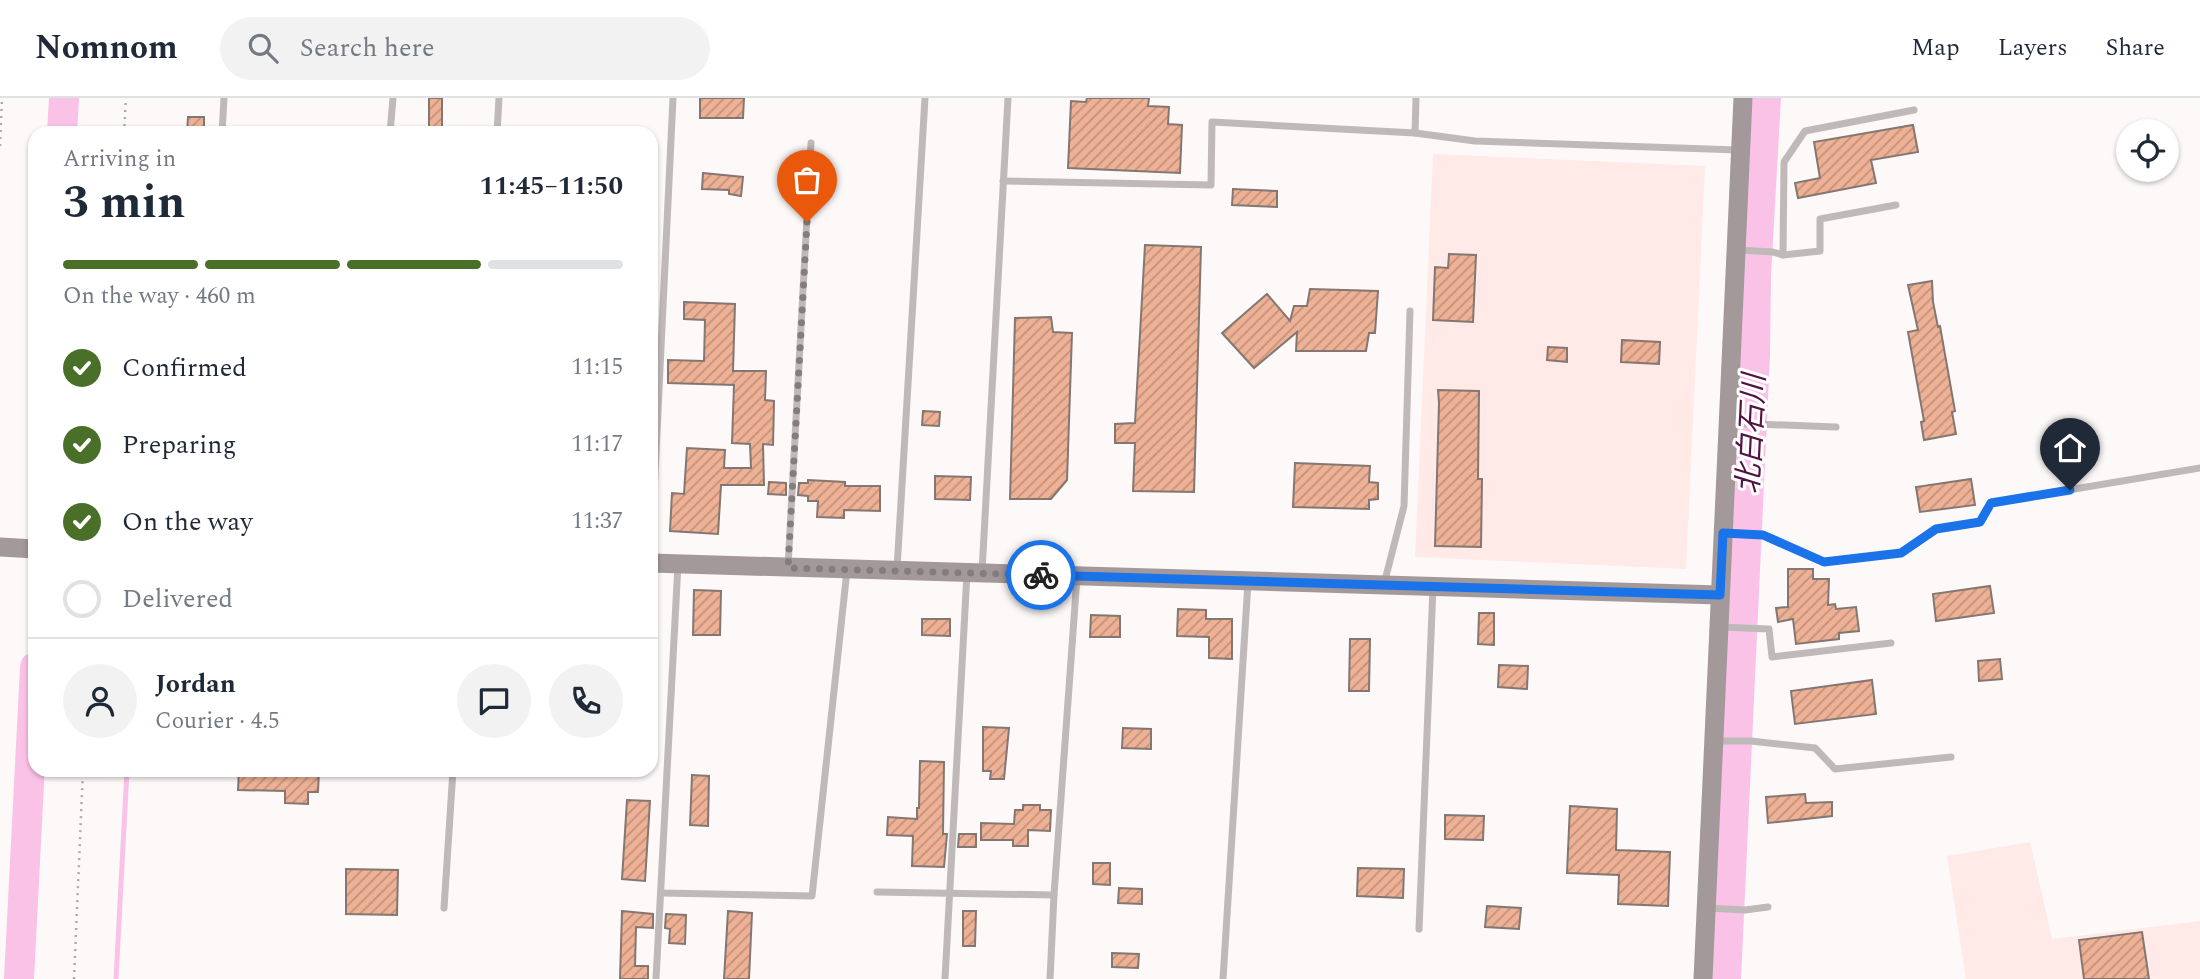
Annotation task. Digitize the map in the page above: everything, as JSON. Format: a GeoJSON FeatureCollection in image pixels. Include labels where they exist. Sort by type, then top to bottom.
{"type":"FeatureCollection","features":[{"type":"Feature","properties":{"kind":"street"},"geometry":{"type":"LineString","coordinates":[[1703,979],[1712,908],[1724,627],[1720,595],[1728,534],[1741,250],[1743,98]]}},
{"type":"Feature","properties":{"kind":"street"},"geometry":{"type":"LineString","coordinates":[[0,547],[28,549]]}},
{"type":"Feature","properties":{"kind":"street"},"geometry":{"type":"LineString","coordinates":[[658,563],[1720,595]]}},
{"type":"Feature","properties":{"kind":"lane"},"geometry":{"type":"LineString","coordinates":[[222,126],[224,98]]}},
{"type":"Feature","properties":{"kind":"lane"},"geometry":{"type":"LineString","coordinates":[[391,126],[393,98]]}},
{"type":"Feature","properties":{"kind":"lane"},"geometry":{"type":"LineString","coordinates":[[497,126],[499,98]]}},
{"type":"Feature","properties":{"kind":"lane"},"geometry":{"type":"LineString","coordinates":[[658,410],[673,98]]}},
{"type":"Feature","properties":{"kind":"lane"},"geometry":{"type":"LineString","coordinates":[[897,570],[925,98]]}},
{"type":"Feature","properties":{"kind":"lane"},"geometry":{"type":"LineString","coordinates":[[945,979],[949,892],[1008,98]]}},
{"type":"Feature","properties":{"kind":"lane"},"geometry":{"type":"LineString","coordinates":[[1416,98],[1416,133]]}},
{"type":"Feature","properties":{"kind":"lane"},"geometry":{"type":"LineString","coordinates":[[1783,255],[1784,162],[1805,131],[1914,110]]}},
{"type":"Feature","properties":{"kind":"lane"},"geometry":{"type":"LineString","coordinates":[[1003,181],[1211,185],[1212,122],[1416,133],[1475,141],[1741,150]]}},
{"type":"Feature","properties":{"kind":"lane"},"geometry":{"type":"LineString","coordinates":[[788,568],[811,143]]}},
{"type":"Feature","properties":{"kind":"lane"},"geometry":{"type":"LineString","coordinates":[[1741,250],[1783,255],[1820,251],[1820,219],[1896,205]]}},
{"type":"Feature","properties":{"kind":"lane"},"geometry":{"type":"LineString","coordinates":[[1384,584],[1405,506],[1410,311]]}},
{"type":"Feature","properties":{"kind":"lane"},"geometry":{"type":"LineString","coordinates":[[1733,424],[1836,427]]}},
{"type":"Feature","properties":{"kind":"lane"},"geometry":{"type":"LineString","coordinates":[[1728,534],[1763,535],[1824,562],[1901,553],[1936,529],[1980,522],[1991,503],[2200,468]]}},
{"type":"Feature","properties":{"kind":"lane"},"geometry":{"type":"LineString","coordinates":[[656,979],[678,564]]}},
{"type":"Feature","properties":{"kind":"lane"},"geometry":{"type":"LineString","coordinates":[[661,893],[812,896],[847,569]]}},
{"type":"Feature","properties":{"kind":"lane"},"geometry":{"type":"LineString","coordinates":[[1050,979],[1077,576]]}},
{"type":"Feature","properties":{"kind":"lane"},"geometry":{"type":"LineString","coordinates":[[1223,979],[1248,581]]}},
{"type":"Feature","properties":{"kind":"lane"},"geometry":{"type":"LineString","coordinates":[[1419,929],[1433,586]]}},
{"type":"Feature","properties":{"kind":"lane"},"geometry":{"type":"LineString","coordinates":[[1724,627],[1769,629],[1772,657],[1891,643]]}},
{"type":"Feature","properties":{"kind":"lane"},"geometry":{"type":"LineString","coordinates":[[1718,741],[1751,741],[1815,748],[1835,769],[1951,757]]}},
{"type":"Feature","properties":{"kind":"lane"},"geometry":{"type":"LineString","coordinates":[[444,908],[453,777]]}},
{"type":"Feature","properties":{"kind":"lane"},"geometry":{"type":"LineString","coordinates":[[877,892],[1054,895]]}},
{"type":"Feature","properties":{"kind":"lane"},"geometry":{"type":"LineString","coordinates":[[1712,908],[1745,910],[1768,907]]}},
{"type":"Feature","properties":{"kind":"path"},"geometry":{"type":"LineString","coordinates":[[0,146],[2,98]]}},
{"type":"Feature","properties":{"kind":"path"},"geometry":{"type":"LineString","coordinates":[[124,126],[126,98]]}},
{"type":"Feature","properties":{"kind":"path"},"geometry":{"type":"LineString","coordinates":[[74,979],[83,777]]}},
{"type":"Feature","properties":{"kind":"shaded area"},"geometry":{"type":"Polygon","coordinates":[[[1433,154],[1705,166],[1686,569],[1415,557],[1433,154]]]}},
{"type":"Feature","properties":{"kind":"shaded area"},"geometry":{"type":"Polygon","coordinates":[[[2030,842],[2052,939],[2200,921],[2200,979],[1966,979],[1947,856],[2030,842]]]}},
{"type":"Feature","properties":{"kind":"building"},"geometry":{"type":"Polygon","coordinates":[[[429,98],[442,98],[442,126],[429,126],[429,98]]]}},
{"type":"Feature","properties":{"kind":"building"},"geometry":{"type":"Polygon","coordinates":[[[700,98],[744,98],[743,118],[700,118],[700,98]]]}},
{"type":"Feature","properties":{"kind":"building"},"geometry":{"type":"Polygon","coordinates":[[[1087,98],[1149,98],[1148,106],[1169,107],[1168,124],[1182,125],[1180,173],[1068,168],[1071,101],[1086,102],[1087,98]]]}},
{"type":"Feature","properties":{"kind":"building"},"geometry":{"type":"Polygon","coordinates":[[[188,117],[204,117],[204,126],[187,126],[188,117]]]}},
{"type":"Feature","properties":{"kind":"building"},"geometry":{"type":"Polygon","coordinates":[[[1913,125],[1918,152],[1871,160],[1876,183],[1798,198],[1795,183],[1820,178],[1814,142],[1913,125]]]}},
{"type":"Feature","properties":{"kind":"building"},"geometry":{"type":"Polygon","coordinates":[[[703,173],[743,177],[741,196],[729,194],[729,190],[702,189],[703,173]]]}},
{"type":"Feature","properties":{"kind":"building"},"geometry":{"type":"Polygon","coordinates":[[[1233,189],[1277,191],[1277,207],[1232,205],[1233,189]]]}},
{"type":"Feature","properties":{"kind":"building"},"geometry":{"type":"Polygon","coordinates":[[[1145,245],[1201,247],[1194,492],[1133,491],[1135,443],[1115,443],[1115,424],[1135,423],[1145,245]]]}},
{"type":"Feature","properties":{"kind":"building"},"geometry":{"type":"Polygon","coordinates":[[[1449,254],[1476,255],[1473,322],[1433,320],[1435,267],[1448,268],[1449,254]]]}},
{"type":"Feature","properties":{"kind":"building"},"geometry":{"type":"Polygon","coordinates":[[[1932,281],[1933,302],[1938,327],[1940,326],[1955,411],[1952,412],[1956,434],[1924,440],[1921,422],[1924,421],[1908,332],[1918,330],[1908,285],[1932,281]]]}},
{"type":"Feature","properties":{"kind":"building"},"geometry":{"type":"Polygon","coordinates":[[[1310,289],[1378,291],[1375,333],[1369,333],[1366,351],[1296,351],[1297,332],[1254,368],[1222,333],[1267,294],[1290,321],[1294,306],[1307,306],[1310,289]]]}},
{"type":"Feature","properties":{"kind":"building"},"geometry":{"type":"Polygon","coordinates":[[[684,302],[735,304],[733,371],[766,371],[765,400],[774,401],[773,445],[763,444],[764,485],[721,485],[718,534],[670,531],[672,493],[684,494],[687,448],[725,450],[724,468],[751,468],[750,444],[732,443],[734,385],[668,383],[668,360],[704,361],[705,320],[684,319],[684,302]]]}},
{"type":"Feature","properties":{"kind":"building"},"geometry":{"type":"Polygon","coordinates":[[[1051,317],[1053,332],[1072,333],[1067,480],[1051,499],[1010,499],[1015,318],[1051,317]]]}},
{"type":"Feature","properties":{"kind":"building"},"geometry":{"type":"Polygon","coordinates":[[[1622,340],[1660,342],[1659,364],[1621,362],[1622,340]]]}},
{"type":"Feature","properties":{"kind":"building"},"geometry":{"type":"Polygon","coordinates":[[[1548,347],[1567,348],[1567,362],[1547,360],[1548,347]]]}},
{"type":"Feature","properties":{"kind":"building"},"geometry":{"type":"Polygon","coordinates":[[[1438,390],[1479,391],[1478,479],[1482,479],[1481,547],[1435,546],[1438,390]]]}},
{"type":"Feature","properties":{"kind":"building"},"geometry":{"type":"Polygon","coordinates":[[[923,411],[940,412],[939,426],[922,425],[923,411]]]}},
{"type":"Feature","properties":{"kind":"building"},"geometry":{"type":"Polygon","coordinates":[[[1295,463],[1370,466],[1369,482],[1378,483],[1378,499],[1369,500],[1369,509],[1293,507],[1295,463]]]}},
{"type":"Feature","properties":{"kind":"building"},"geometry":{"type":"Polygon","coordinates":[[[935,476],[971,477],[970,500],[935,499],[935,476]]]}},
{"type":"Feature","properties":{"kind":"building"},"geometry":{"type":"Polygon","coordinates":[[[1971,479],[1975,505],[1920,512],[1916,487],[1971,479]]]}},
{"type":"Feature","properties":{"kind":"building"},"geometry":{"type":"Polygon","coordinates":[[[808,480],[845,482],[845,486],[880,486],[880,511],[844,510],[844,518],[817,517],[818,501],[808,501],[808,496],[798,495],[799,483],[808,483],[808,480]]]}},
{"type":"Feature","properties":{"kind":"building"},"geometry":{"type":"Polygon","coordinates":[[[769,482],[786,483],[786,495],[768,494],[769,482]]]}},
{"type":"Feature","properties":{"kind":"building"},"geometry":{"type":"Polygon","coordinates":[[[1788,569],[1813,569],[1813,579],[1829,579],[1828,605],[1835,604],[1836,609],[1856,607],[1859,631],[1839,633],[1839,639],[1796,644],[1793,619],[1778,622],[1776,608],[1788,607],[1788,569]]]}},
{"type":"Feature","properties":{"kind":"building"},"geometry":{"type":"Polygon","coordinates":[[[1990,586],[1994,613],[1936,621],[1933,594],[1990,586]]]}},
{"type":"Feature","properties":{"kind":"building"},"geometry":{"type":"Polygon","coordinates":[[[694,590],[721,591],[720,635],[693,635],[694,590]]]}},
{"type":"Feature","properties":{"kind":"building"},"geometry":{"type":"Polygon","coordinates":[[[1178,609],[1206,610],[1206,619],[1232,619],[1232,659],[1209,658],[1209,637],[1177,636],[1178,609]]]}},
{"type":"Feature","properties":{"kind":"building"},"geometry":{"type":"Polygon","coordinates":[[[1479,613],[1494,613],[1494,645],[1478,644],[1479,613]]]}},
{"type":"Feature","properties":{"kind":"building"},"geometry":{"type":"Polygon","coordinates":[[[1091,615],[1120,616],[1120,637],[1090,637],[1091,615]]]}},
{"type":"Feature","properties":{"kind":"building"},"geometry":{"type":"Polygon","coordinates":[[[922,619],[950,619],[950,636],[922,635],[922,619]]]}},
{"type":"Feature","properties":{"kind":"building"},"geometry":{"type":"Polygon","coordinates":[[[1350,639],[1370,639],[1369,691],[1349,691],[1350,639]]]}},
{"type":"Feature","properties":{"kind":"building"},"geometry":{"type":"Polygon","coordinates":[[[2000,659],[2002,679],[1979,681],[1978,661],[2000,659]]]}},
{"type":"Feature","properties":{"kind":"building"},"geometry":{"type":"Polygon","coordinates":[[[1499,665],[1528,666],[1527,689],[1498,687],[1499,665]]]}},
{"type":"Feature","properties":{"kind":"building"},"geometry":{"type":"Polygon","coordinates":[[[1872,680],[1876,714],[1795,724],[1791,691],[1872,680]]]}},
{"type":"Feature","properties":{"kind":"building"},"geometry":{"type":"Polygon","coordinates":[[[983,727],[1009,728],[1004,779],[990,779],[991,771],[983,771],[983,727]]]}},
{"type":"Feature","properties":{"kind":"building"},"geometry":{"type":"Polygon","coordinates":[[[1123,728],[1151,729],[1151,749],[1122,748],[1123,728]]]}},
{"type":"Feature","properties":{"kind":"building"},"geometry":{"type":"Polygon","coordinates":[[[920,761],[944,762],[943,834],[947,834],[944,867],[912,866],[913,836],[887,835],[888,817],[917,819],[920,761]]]}},
{"type":"Feature","properties":{"kind":"building"},"geometry":{"type":"Polygon","coordinates":[[[692,775],[709,776],[708,826],[690,825],[692,775]]]}},
{"type":"Feature","properties":{"kind":"building"},"geometry":{"type":"Polygon","coordinates":[[[239,777],[319,777],[318,792],[308,792],[308,804],[285,803],[285,791],[238,790],[239,777]]]}},
{"type":"Feature","properties":{"kind":"building"},"geometry":{"type":"Polygon","coordinates":[[[1805,794],[1806,803],[1832,802],[1832,816],[1768,823],[1766,797],[1805,794]]]}},
{"type":"Feature","properties":{"kind":"building"},"geometry":{"type":"Polygon","coordinates":[[[627,800],[650,801],[645,881],[622,879],[627,800]]]}},
{"type":"Feature","properties":{"kind":"building"},"geometry":{"type":"Polygon","coordinates":[[[1023,805],[1040,805],[1040,810],[1051,810],[1050,831],[1028,830],[1028,846],[1013,846],[1013,840],[981,840],[981,823],[1014,824],[1015,810],[1023,810],[1023,805]]]}},
{"type":"Feature","properties":{"kind":"building"},"geometry":{"type":"Polygon","coordinates":[[[1570,806],[1617,809],[1616,850],[1670,852],[1668,906],[1618,904],[1619,875],[1567,873],[1570,806]]]}},
{"type":"Feature","properties":{"kind":"building"},"geometry":{"type":"Polygon","coordinates":[[[1445,815],[1484,816],[1483,840],[1445,839],[1445,815]]]}},
{"type":"Feature","properties":{"kind":"building"},"geometry":{"type":"Polygon","coordinates":[[[959,834],[976,834],[976,847],[958,847],[959,834]]]}},
{"type":"Feature","properties":{"kind":"building"},"geometry":{"type":"Polygon","coordinates":[[[1093,863],[1110,863],[1110,885],[1093,884],[1093,863]]]}},
{"type":"Feature","properties":{"kind":"building"},"geometry":{"type":"Polygon","coordinates":[[[1358,868],[1404,869],[1403,898],[1357,896],[1358,868]]]}},
{"type":"Feature","properties":{"kind":"building"},"geometry":{"type":"Polygon","coordinates":[[[346,869],[398,870],[397,915],[346,914],[346,869]]]}},
{"type":"Feature","properties":{"kind":"building"},"geometry":{"type":"Polygon","coordinates":[[[1119,888],[1142,889],[1142,904],[1118,903],[1119,888]]]}},
{"type":"Feature","properties":{"kind":"building"},"geometry":{"type":"Polygon","coordinates":[[[1487,906],[1521,908],[1519,929],[1485,927],[1487,906]]]}},
{"type":"Feature","properties":{"kind":"building"},"geometry":{"type":"Polygon","coordinates":[[[622,911],[653,914],[653,928],[636,927],[635,966],[648,966],[648,979],[620,979],[622,911]]]}},
{"type":"Feature","properties":{"kind":"building"},"geometry":{"type":"Polygon","coordinates":[[[728,911],[752,913],[749,979],[724,979],[728,911]]]}},
{"type":"Feature","properties":{"kind":"building"},"geometry":{"type":"Polygon","coordinates":[[[963,911],[976,911],[975,946],[963,946],[963,911]]]}},
{"type":"Feature","properties":{"kind":"building"},"geometry":{"type":"Polygon","coordinates":[[[666,914],[686,915],[685,944],[669,943],[670,929],[665,928],[666,914]]]}},
{"type":"Feature","properties":{"kind":"building"},"geometry":{"type":"Polygon","coordinates":[[[2142,932],[2149,979],[2084,979],[2079,940],[2142,932]]]}},
{"type":"Feature","properties":{"kind":"building"},"geometry":{"type":"Polygon","coordinates":[[[1112,953],[1139,954],[1138,968],[1112,967],[1112,953]]]}},
{"type":"Feature","properties":{"kind":"waterway"},"geometry":{"type":"LineString","coordinates":[[62,126],[64,98]]}},
{"type":"Feature","properties":{"kind":"waterway","name":"北白石川"},"geometry":{"type":"LineString","coordinates":[[1726,979],[1766,98]]}},
{"type":"Feature","properties":{"kind":"waterway"},"geometry":{"type":"LineString","coordinates":[[19,979],[29,777]]}},
{"type":"Feature","properties":{"kind":"waterway"},"geometry":{"type":"LineString","coordinates":[[116,979],[127,777]]}},
{"type":"Feature","properties":{"kind":"way so far"},"geometry":{"type":"LineString","coordinates":[[807,222],[788,568],[1041,575]]}},
{"type":"Feature","properties":{"kind":"route"},"geometry":{"type":"LineString","coordinates":[[1041,575],[1720,595],[1723,533],[1763,535],[1824,562],[1901,553],[1936,529],[1980,522],[1991,503],[2070,490]]}}]}
